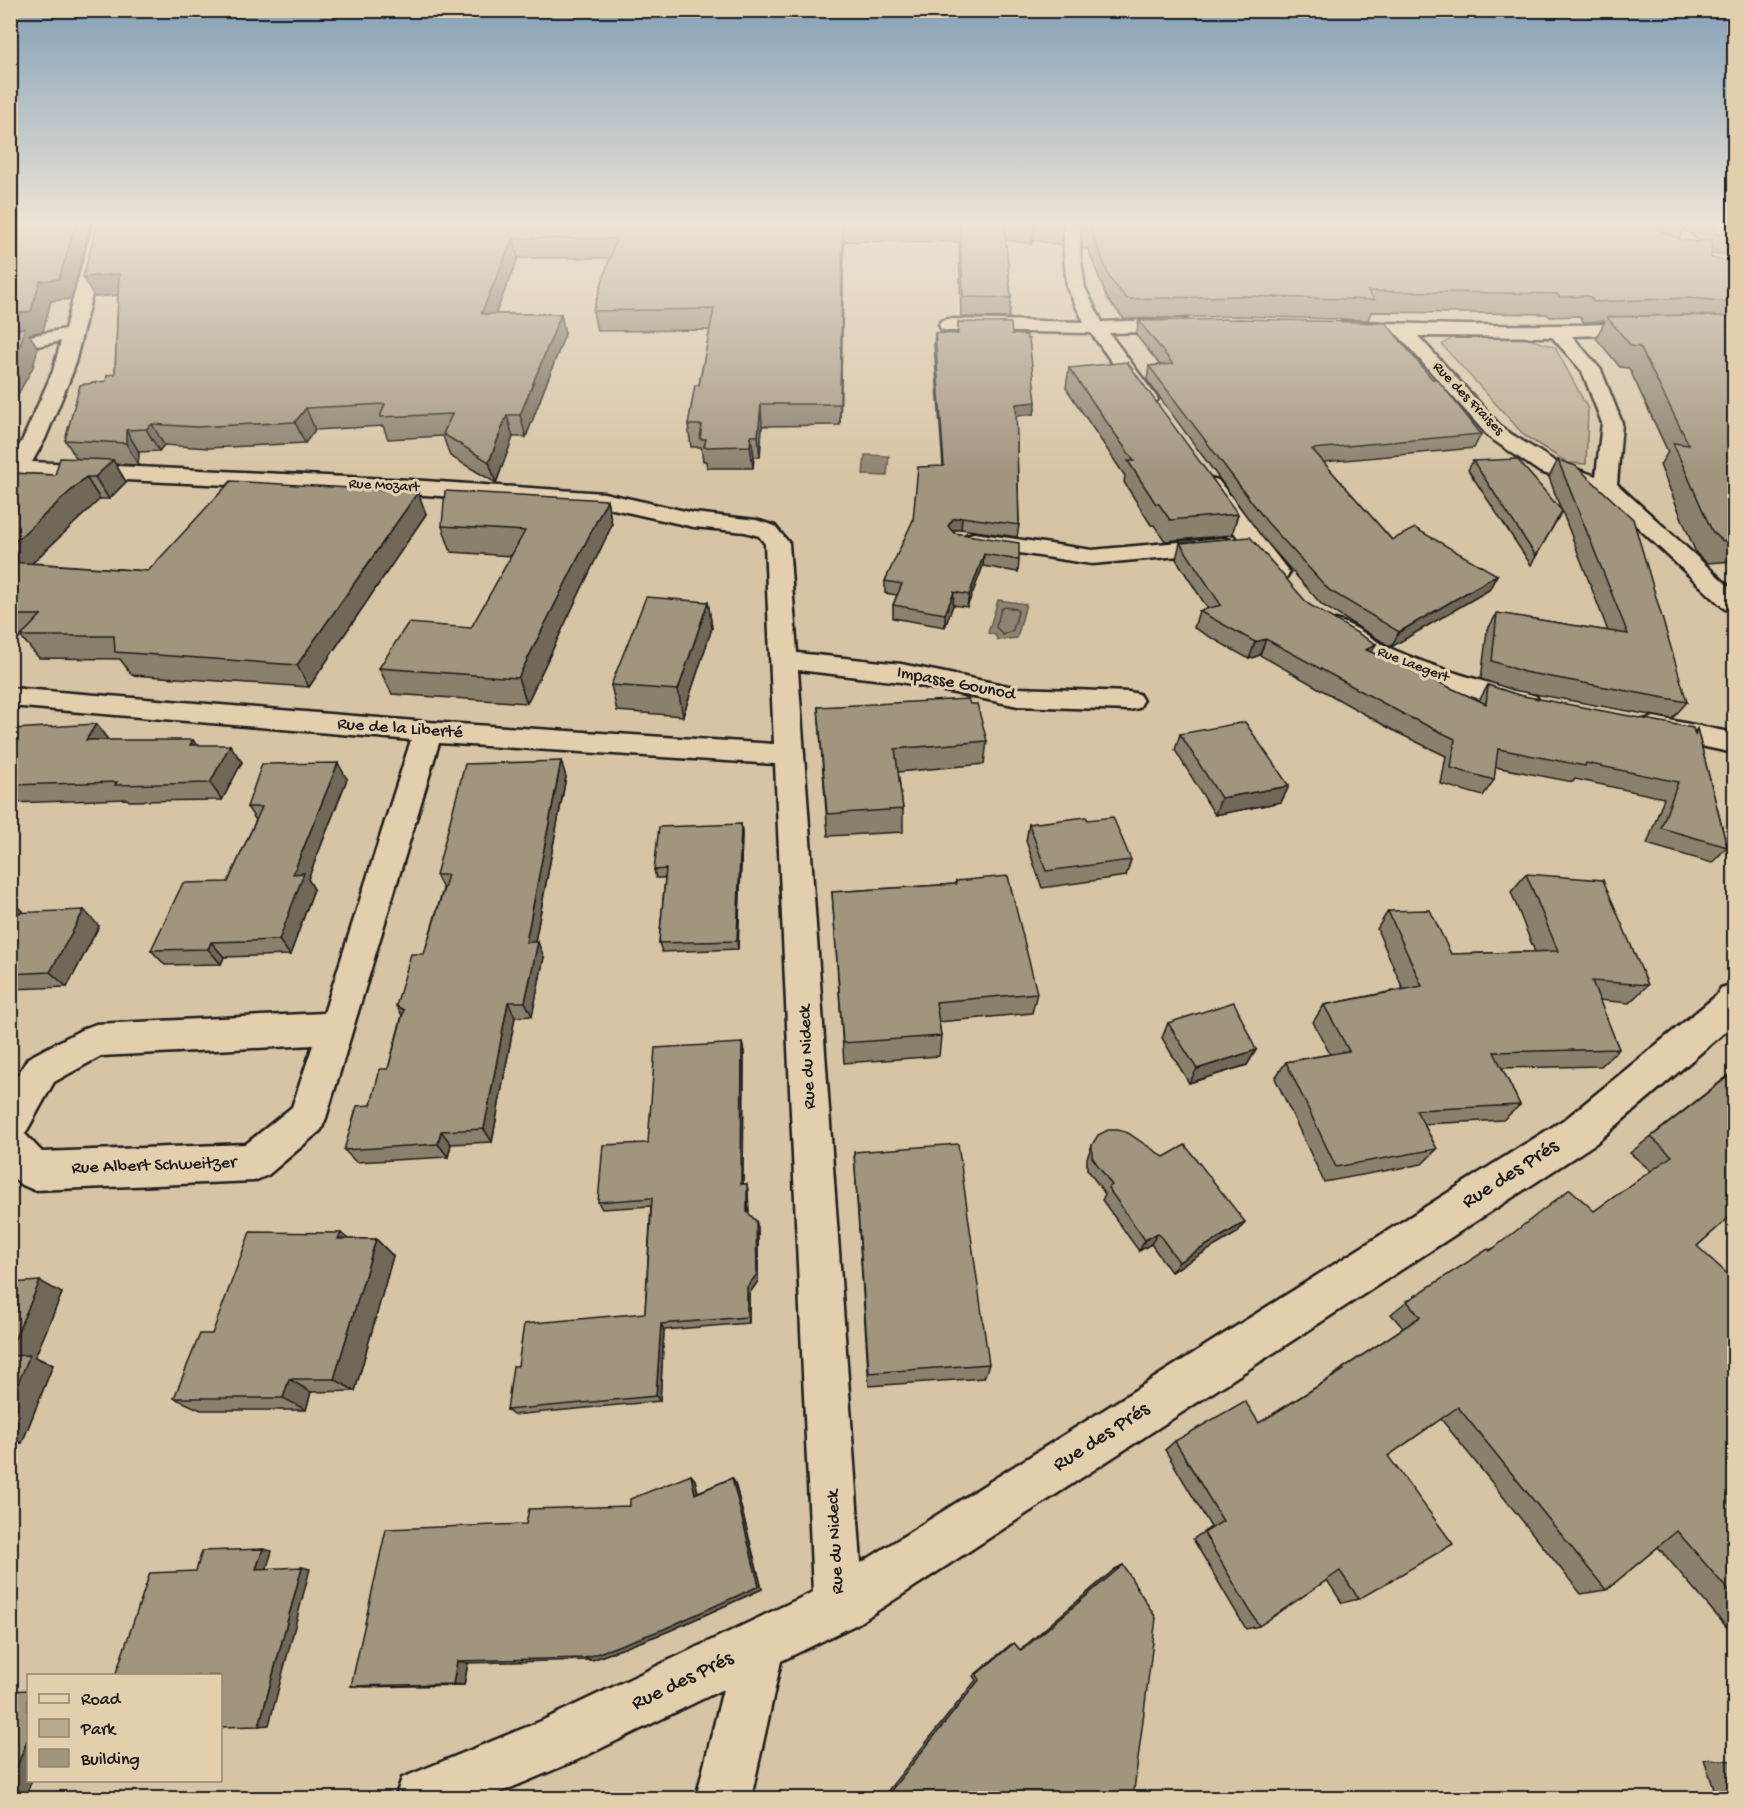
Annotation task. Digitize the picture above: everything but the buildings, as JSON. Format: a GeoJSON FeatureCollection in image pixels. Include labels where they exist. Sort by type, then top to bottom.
{"type":"FeatureCollection","features":[{"type":"Feature","properties":{"kind":"street"},"geometry":{"type":"LineString","coordinates":[[14,471],[34,439],[63,371],[80,305]]}},
{"type":"Feature","properties":{"kind":"street"},"geometry":{"type":"LineString","coordinates":[[1085,305],[1096,328],[1164,421]]}},
{"type":"Feature","properties":{"kind":"street"},"geometry":{"type":"LineString","coordinates":[[948,325],[1096,328],[1202,325]]}},
{"type":"Feature","properties":{"kind":"street"},"geometry":{"type":"LineString","coordinates":[[1324,325],[1403,330],[1557,331],[1676,327],[1734,330]]}},
{"type":"Feature","properties":{"kind":"street","name":"Rue des Fraises"},"geometry":{"type":"LineString","coordinates":[[1403,330],[1496,433],[1548,467],[1606,486],[1734,604]]}},
{"type":"Feature","properties":{"kind":"street"},"geometry":{"type":"LineString","coordinates":[[1557,331],[1591,370],[1612,423],[1606,486]]}},
{"type":"Feature","properties":{"kind":"street"},"geometry":{"type":"LineString","coordinates":[[10,346],[73,333]]}},
{"type":"Feature","properties":{"kind":"street"},"geometry":{"type":"LineString","coordinates":[[10,441],[34,439]]}},
{"type":"Feature","properties":{"kind":"street"},"geometry":{"type":"LineString","coordinates":[[1198,468],[1252,543],[1289,587]]}},
{"type":"Feature","properties":{"kind":"street","name":"Rue Mozart"},"geometry":{"type":"LineString","coordinates":[[14,471],[389,486],[604,500],[694,520],[748,525]]}},
{"type":"Feature","properties":{"kind":"street","name":"Rue du Nideck"},"geometry":{"type":"LineString","coordinates":[[748,525],[767,531],[777,543],[839,1606]]}},
{"type":"Feature","properties":{"kind":"street"},"geometry":{"type":"LineString","coordinates":[[961,538],[1092,557],[1252,543]]}},
{"type":"Feature","properties":{"kind":"street","name":"Rue Laegert"},"geometry":{"type":"LineString","coordinates":[[1311,613],[1383,656],[1508,700],[1553,708]]}},
{"type":"Feature","properties":{"kind":"street","name":"Impasse Gounod"},"geometry":{"type":"LineString","coordinates":[[783,660],[902,673],[1018,697],[1129,701]]}},
{"type":"Feature","properties":{"kind":"street","name":"Rue de la Liberté"},"geometry":{"type":"LineString","coordinates":[[10,697],[428,732],[791,755]]}},
{"type":"Feature","properties":{"kind":"street"},"geometry":{"type":"LineString","coordinates":[[1632,723],[1734,743]]}},
{"type":"Feature","properties":{"kind":"street","name":"Rue Albert Schweitzer"},"geometry":{"type":"LineString","coordinates":[[10,1145],[34,1171],[254,1162],[307,1118],[428,732]]}},
{"type":"Feature","properties":{"kind":"street","name":"Rue des Prés"},"geometry":{"type":"LineString","coordinates":[[422,1798],[558,1742],[839,1606],[1582,1130],[1733,1005]]}},
{"type":"Feature","properties":{"kind":"street"},"geometry":{"type":"LineString","coordinates":[[10,1125],[41,1070],[96,1040],[337,1028]]}},
{"type":"Feature","properties":{"kind":"street"},"geometry":{"type":"LineString","coordinates":[[724,1798],[759,1645]]}},
{"type":"Feature","properties":{"kind":"green space"},"geometry":{"type":"Polygon","coordinates":[[[1452,338],[1526,338],[1555,347],[1588,409],[1586,464],[1568,463],[1525,436],[1442,345],[1452,338]]]}},
{"type":"Feature","properties":{"kind":"water"},"geometry":{"type":"Polygon","coordinates":[[[865,455],[889,456],[887,476],[863,475],[865,455]]]}},
{"type":"Feature","properties":{"kind":"water"},"geometry":{"type":"Polygon","coordinates":[[[998,600],[1026,604],[1017,638],[998,640],[995,635],[988,633],[998,600]]]}}]}
